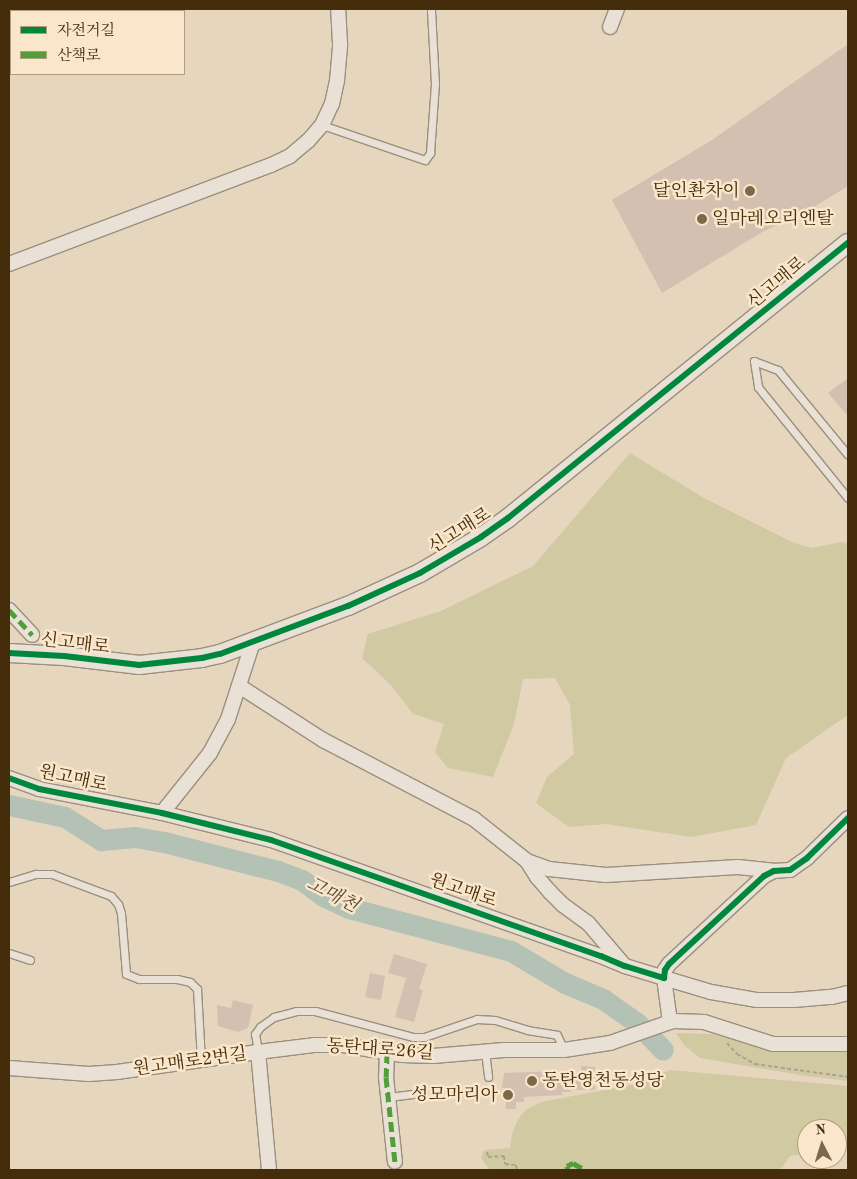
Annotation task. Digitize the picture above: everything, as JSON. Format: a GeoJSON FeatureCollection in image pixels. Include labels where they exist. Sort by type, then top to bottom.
{"type":"FeatureCollection","features":[{"type":"Feature","properties":{"kind":"street"},"geometry":{"type":"LineString","coordinates":[[9,264],[271,165],[290,156],[308,141],[322,124],[332,104],[337,81],[340,44],[338,9]]}},
{"type":"Feature","properties":{"kind":"street"},"geometry":{"type":"LineString","coordinates":[[610,27],[617,9]]}},
{"type":"Feature","properties":{"kind":"street","name":"신고매로"},"geometry":{"type":"LineString","coordinates":[[9,653],[64,656],[119,664],[159,664],[211,656],[348,606],[420,573],[481,537],[508,518],[719,350],[848,243]]}},
{"type":"Feature","properties":{"kind":"street"},"geometry":{"type":"LineString","coordinates":[[9,610],[32,635]]}},
{"type":"Feature","properties":{"kind":"street"},"geometry":{"type":"LineString","coordinates":[[162,813],[210,753],[228,719],[253,642]]}},
{"type":"Feature","properties":{"kind":"street"},"geometry":{"type":"LineString","coordinates":[[239,686],[323,740],[474,819],[527,861],[537,877],[550,892],[563,905],[588,922],[626,966]]}},
{"type":"Feature","properties":{"kind":"street","name":"원고매로"},"geometry":{"type":"LineString","coordinates":[[9,778],[39,789],[162,813],[270,840],[664,978]]}},
{"type":"Feature","properties":{"kind":"street"},"geometry":{"type":"LineString","coordinates":[[527,861],[549,868],[606,874],[738,867],[774,871],[790,870],[807,858],[848,818]]}},
{"type":"Feature","properties":{"kind":"street"},"geometry":{"type":"LineString","coordinates":[[774,871],[764,876],[665,970],[667,1023],[704,1022],[773,1044],[848,1044]]}},
{"type":"Feature","properties":{"kind":"street"},"geometry":{"type":"LineString","coordinates":[[664,978],[711,992],[757,1000],[794,1000],[832,997],[848,993]]}},
{"type":"Feature","properties":{"kind":"street","name":"동탄대로26길"},"geometry":{"type":"LineString","coordinates":[[258,1052],[314,1045],[343,1046],[387,1053],[433,1056],[485,1051],[584,1049],[667,1023]]}},
{"type":"Feature","properties":{"kind":"street"},"geometry":{"type":"LineString","coordinates":[[258,1052],[269,1170]]}},
{"type":"Feature","properties":{"kind":"street","name":"원고매로2번길"},"geometry":{"type":"LineString","coordinates":[[9,1068],[89,1074],[117,1072],[258,1052]]}},
{"type":"Feature","properties":{"kind":"street"},"geometry":{"type":"LineString","coordinates":[[387,1053],[388,1097],[395,1162]]}},
{"type":"Feature","properties":{"kind":"lane"},"geometry":{"type":"LineString","coordinates":[[322,124],[425,160],[430,153],[435,84],[432,9]]}},
{"type":"Feature","properties":{"kind":"lane"},"geometry":{"type":"LineString","coordinates":[[848,455],[778,370],[754,361],[758,387],[848,498]]}},
{"type":"Feature","properties":{"kind":"lane"},"geometry":{"type":"LineString","coordinates":[[9,882],[36,874],[52,874],[111,896],[118,904],[121,913],[126,974],[139,980],[177,979],[190,982],[197,989],[201,1060]]}},
{"type":"Feature","properties":{"kind":"lane"},"geometry":{"type":"LineString","coordinates":[[9,953],[30,960]]}},
{"type":"Feature","properties":{"kind":"lane","name":"원고매로2번길"},"geometry":{"type":"LineString","coordinates":[[258,1052],[255,1034],[260,1027],[274,1017],[296,1011],[315,1011],[413,1037],[424,1038],[477,1019],[495,1020],[527,1030],[557,1035],[564,1050]]}},
{"type":"Feature","properties":{"kind":"lane"},"geometry":{"type":"LineString","coordinates":[[485,1051],[488,1077]]}},
{"type":"Feature","properties":{"kind":"lane"},"geometry":{"type":"LineString","coordinates":[[388,1097],[413,1094]]}},
{"type":"Feature","properties":{"kind":"path"},"geometry":{"type":"LineString","coordinates":[[714,1024],[737,1054],[755,1064],[848,1077]]}},
{"type":"Feature","properties":{"kind":"path"},"geometry":{"type":"LineString","coordinates":[[487,1152],[488,1157],[504,1156],[506,1164],[516,1164],[516,1170]]}},
{"type":"Feature","properties":{"kind":"shaded area"},"geometry":{"type":"Polygon","coordinates":[[[630,453],[704,498],[792,542],[811,548],[842,542],[848,544],[848,715],[786,758],[756,825],[691,837],[606,824],[569,827],[536,803],[547,777],[574,754],[570,705],[555,678],[523,679],[514,724],[493,777],[448,768],[435,752],[444,724],[413,714],[391,685],[362,658],[368,634],[441,611],[533,566],[630,453]]]}},
{"type":"Feature","properties":{"kind":"shaded area"},"geometry":{"type":"Polygon","coordinates":[[[676,1033],[713,1034],[768,1051],[848,1051],[848,1081],[700,1058],[684,1045],[676,1033]]]}},
{"type":"Feature","properties":{"kind":"shaded area"},"geometry":{"type":"Polygon","coordinates":[[[670,1070],[848,1086],[848,1148],[847,1119],[797,1119],[797,1155],[790,1156],[780,1170],[490,1170],[481,1158],[484,1150],[510,1148],[512,1133],[519,1118],[526,1110],[541,1102],[636,1084],[670,1070]]]}},
{"type":"Feature","properties":{"kind":"building"},"geometry":{"type":"Polygon","coordinates":[[[848,44],[848,186],[801,215],[764,231],[662,293],[612,200],[712,140],[848,44]]]}},
{"type":"Feature","properties":{"kind":"building"},"geometry":{"type":"Polygon","coordinates":[[[848,378],[848,416],[828,393],[848,378]]]}},
{"type":"Feature","properties":{"kind":"building"},"geometry":{"type":"Polygon","coordinates":[[[394,954],[427,964],[419,989],[423,990],[414,1022],[395,1017],[406,978],[388,973],[394,954]]]}},
{"type":"Feature","properties":{"kind":"building"},"geometry":{"type":"Polygon","coordinates":[[[370,973],[385,976],[381,1000],[365,997],[370,973]]]}},
{"type":"Feature","properties":{"kind":"building"},"geometry":{"type":"Polygon","coordinates":[[[233,1000],[253,1005],[248,1028],[238,1032],[218,1026],[217,1005],[231,1008],[233,1000]]]}},
{"type":"Feature","properties":{"kind":"building"},"geometry":{"type":"Polygon","coordinates":[[[581,1066],[595,1067],[595,1090],[570,1090],[571,1092],[562,1092],[563,1095],[524,1097],[524,1102],[516,1102],[516,1109],[506,1109],[505,1088],[502,1088],[504,1073],[562,1071],[562,1077],[581,1077],[581,1066]]]}},
{"type":"Feature","properties":{"kind":"waterway","name":"고매천"},"geometry":{"type":"LineString","coordinates":[[9,805],[65,817],[101,840],[135,837],[168,843],[278,871],[302,880],[323,896],[349,908],[511,951],[565,983],[603,999],[637,1023],[663,1050]]}},
{"type":"Feature","properties":{"kind":"marked path"},"geometry":{"type":"LineString","coordinates":[[9,610],[32,635]]}},
{"type":"Feature","properties":{"kind":"marked path"},"geometry":{"type":"LineString","coordinates":[[387,1053],[386,1077],[395,1162]]}},
{"type":"Feature","properties":{"kind":"marked path"},"geometry":{"type":"LineString","coordinates":[[568,1170],[567,1166],[573,1163],[585,1170]]}},
{"type":"Feature","properties":{"kind":"cycle path"},"geometry":{"type":"LineString","coordinates":[[9,653],[64,656],[139,665],[202,658],[220,654],[348,606],[420,573],[481,537],[508,518],[848,243]]}},
{"type":"Feature","properties":{"kind":"cycle path"},"geometry":{"type":"LineString","coordinates":[[9,778],[39,789],[162,813],[271,840],[625,966],[664,978],[665,970],[669,964],[764,876],[774,871],[790,870],[807,858],[848,818]]}},
{"type":"Feature","properties":{"kind":"place","name":"달인촨차이"},"geometry":{"type":"Point","coordinates":[750,191]}},
{"type":"Feature","properties":{"kind":"place","name":"일마레오리엔탈"},"geometry":{"type":"Point","coordinates":[702,219]}},
{"type":"Feature","properties":{"kind":"place","name":"동탄영천동성당"},"geometry":{"type":"Point","coordinates":[532,1081]}},
{"type":"Feature","properties":{"kind":"place","name":"성모마리아"},"geometry":{"type":"Point","coordinates":[508,1095]}}]}
